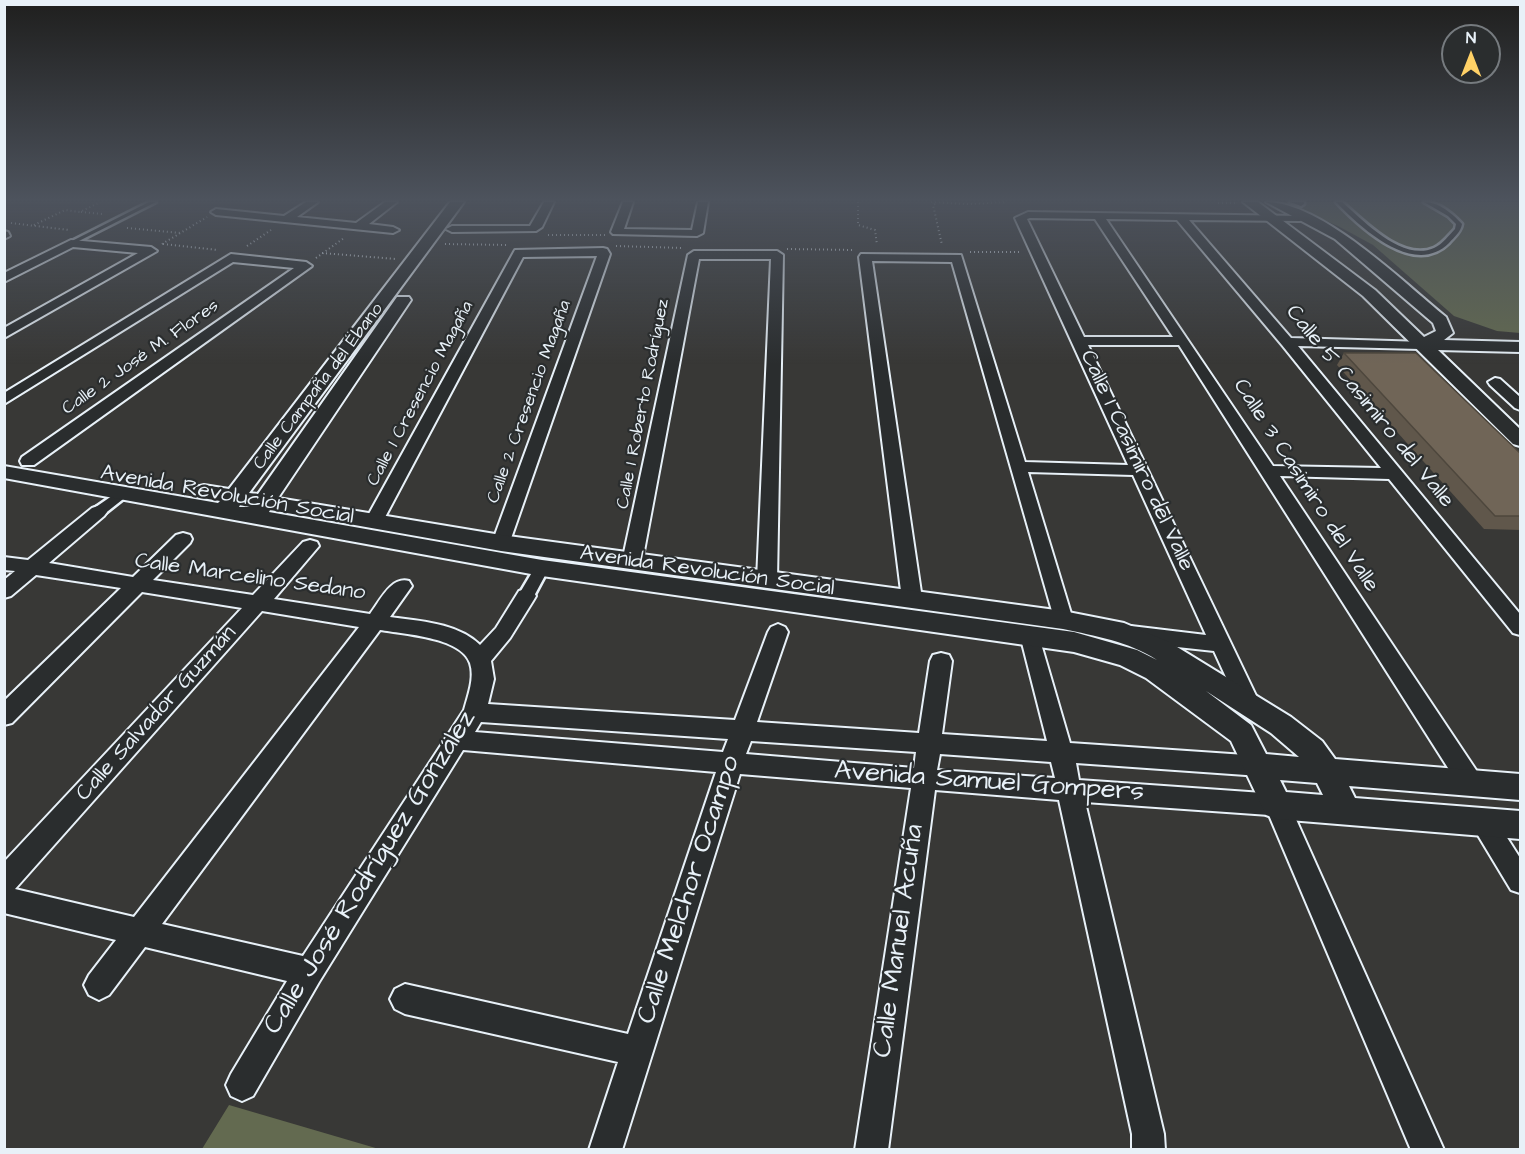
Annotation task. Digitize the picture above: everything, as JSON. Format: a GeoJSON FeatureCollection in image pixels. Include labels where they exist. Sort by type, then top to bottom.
{"type":"FeatureCollection","features":[{"type":"Feature","properties":{"kind":"street"},"geometry":{"type":"LineString","coordinates":[[4,278],[46,256]]}},
{"type":"Feature","properties":{"kind":"street"},"geometry":{"type":"LineString","coordinates":[[4,334],[142,256]]}},
{"type":"Feature","properties":{"kind":"street","name":"Calle Campaña del Ébano"},"geometry":{"type":"LineString","coordinates":[[229,505],[416,256]]}},
{"type":"Feature","properties":{"kind":"street","name":"Calle Campaña del Ébano"},"geometry":{"type":"LineString","coordinates":[[258,510],[434,256]]}},
{"type":"Feature","properties":{"kind":"street","name":"Calle 1 Cresencio Magaña"},"geometry":{"type":"LineString","coordinates":[[374,521],[511,256]]}},
{"type":"Feature","properties":{"kind":"street","name":"Calle 2 Cresencio Magaña"},"geometry":{"type":"LineString","coordinates":[[501,543],[603,256]]}},
{"type":"Feature","properties":{"kind":"street","name":"Calle 1 Roberto Rodríguez"},"geometry":{"type":"LineString","coordinates":[[632,562],[688,256]]}},
{"type":"Feature","properties":{"kind":"street"},"geometry":{"type":"LineString","coordinates":[[766,580],[782,256]]}},
{"type":"Feature","properties":{"kind":"street"},"geometry":{"type":"LineString","coordinates":[[874,256],[912,599]]}},
{"type":"Feature","properties":{"kind":"street"},"geometry":{"type":"LineString","coordinates":[[948,256],[1019,467],[1063,620]]}},
{"type":"Feature","properties":{"kind":"street","name":"Calle 1 Casimiro del Valle"},"geometry":{"type":"LineString","coordinates":[[1039,256],[1249,704]]}},
{"type":"Feature","properties":{"kind":"street","name":"Calle 3 Casimiro del Valle"},"geometry":{"type":"LineString","coordinates":[[1125,256],[1471,783]]}},
{"type":"Feature","properties":{"kind":"street","name":"Calle 5 Casimiro del Valle"},"geometry":{"type":"LineString","coordinates":[[1213,256],[1287,342],[1521,628]]}},
{"type":"Feature","properties":{"kind":"street"},"geometry":{"type":"LineString","coordinates":[[1324,256],[1369,293],[1420,345],[1521,440]]}},
{"type":"Feature","properties":{"kind":"street"},"geometry":{"type":"LineString","coordinates":[[1364,256],[1440,321],[1482,337],[1521,341]]}},
{"type":"Feature","properties":{"kind":"street"},"geometry":{"type":"LineString","coordinates":[[4,400],[231,258],[306,266]]}},
{"type":"Feature","properties":{"kind":"street","name":"Calle 2 José M. Flores"},"geometry":{"type":"LineString","coordinates":[[28,461],[306,266]]}},
{"type":"Feature","properties":{"kind":"street"},"geometry":{"type":"LineString","coordinates":[[1337,267],[1354,274],[1375,276],[1376,266]]}},
{"type":"Feature","properties":{"kind":"street"},"geometry":{"type":"LineString","coordinates":[[1420,345],[1445,333],[1440,321]]}},
{"type":"Feature","properties":{"kind":"street"},"geometry":{"type":"LineString","coordinates":[[1080,340],[1183,341]]}},
{"type":"Feature","properties":{"kind":"street"},"geometry":{"type":"LineString","coordinates":[[1287,342],[1521,347]]}},
{"type":"Feature","properties":{"kind":"street"},"geometry":{"type":"LineString","coordinates":[[1521,383],[1495,381],[1521,405]]}},
{"type":"Feature","properties":{"kind":"street","name":"Avenida Revolución Social"},"geometry":{"type":"LineString","coordinates":[[4,457],[258,510],[374,521],[632,562],[1063,620],[1124,633],[1176,658],[1281,725],[1312,750],[1326,771],[1346,810]]}},
{"type":"Feature","properties":{"kind":"street"},"geometry":{"type":"LineString","coordinates":[[1019,467],[1141,470]]}},
{"type":"Feature","properties":{"kind":"street"},"geometry":{"type":"LineString","coordinates":[[1268,471],[1395,474]]}},
{"type":"Feature","properties":{"kind":"street","name":"Avenida Revolución Social"},"geometry":{"type":"LineString","coordinates":[[4,472],[122,493],[229,505]]}},
{"type":"Feature","properties":{"kind":"street"},"geometry":{"type":"LineString","coordinates":[[252,476],[263,480],[280,478]]}},
{"type":"Feature","properties":{"kind":"street"},"geometry":{"type":"LineString","coordinates":[[4,591],[122,493]]}},
{"type":"Feature","properties":{"kind":"street","name":"Avenida Revolución Social"},"geometry":{"type":"LineString","coordinates":[[258,510],[317,538],[1030,635],[1103,648],[1128,657],[1155,671],[1241,733],[1260,766],[1277,804]]}},
{"type":"Feature","properties":{"kind":"street","name":"Calle Salvador Guzmán"},"geometry":{"type":"LineString","coordinates":[[4,882],[317,538]]}},
{"type":"Feature","properties":{"kind":"street"},"geometry":{"type":"LineString","coordinates":[[4,716],[183,539]]}},
{"type":"Feature","properties":{"kind":"street","name":"Calle Marcelino Sedano"},"geometry":{"type":"LineString","coordinates":[[4,562],[138,586],[438,632],[466,644],[480,659]]}},
{"type":"Feature","properties":{"kind":"street"},"geometry":{"type":"LineString","coordinates":[[480,659],[502,633],[542,568]]}},
{"type":"Feature","properties":{"kind":"street"},"geometry":{"type":"LineString","coordinates":[[99,985],[402,586]]}},
{"type":"Feature","properties":{"kind":"street","name":"Calle Melchor Ocampo"},"geometry":{"type":"LineString","coordinates":[[605,1149],[731,764],[778,632]]}},
{"type":"Feature","properties":{"kind":"street"},"geometry":{"type":"LineString","coordinates":[[1124,633],[1220,644]]}},
{"type":"Feature","properties":{"kind":"street"},"geometry":{"type":"LineString","coordinates":[[1030,635],[1070,789],[1150,1144]]}},
{"type":"Feature","properties":{"kind":"street","name":"Calle José Rodríguez González"},"geometry":{"type":"LineString","coordinates":[[242,1085],[309,972],[475,712],[483,679],[480,659]]}},
{"type":"Feature","properties":{"kind":"street","name":"Calle Manuel Acuña"},"geometry":{"type":"LineString","coordinates":[[871,1149],[940,661]]}},
{"type":"Feature","properties":{"kind":"street","name":"Avenida Samuel Gompers"},"geometry":{"type":"LineString","coordinates":[[475,712],[929,742],[1521,787]]}},
{"type":"Feature","properties":{"kind":"street","name":"Avenida Samuel Gompers"},"geometry":{"type":"LineString","coordinates":[[457,740],[731,764],[1277,804],[1521,825]]}},
{"type":"Feature","properties":{"kind":"street"},"geometry":{"type":"LineString","coordinates":[[1277,804],[1428,1149]]}},
{"type":"Feature","properties":{"kind":"street"},"geometry":{"type":"LineString","coordinates":[[1483,822],[1521,881]]}},
{"type":"Feature","properties":{"kind":"street"},"geometry":{"type":"LineString","coordinates":[[4,900],[309,972]]}},
{"type":"Feature","properties":{"kind":"street"},"geometry":{"type":"LineString","coordinates":[[405,999],[637,1051]]}},
{"type":"Feature","properties":{"kind":"path"},"geometry":{"type":"LineString","coordinates":[[306,266],[318,256]]}},
{"type":"Feature","properties":{"kind":"path"},"geometry":{"type":"LineString","coordinates":[[359,256],[413,260]]}},
{"type":"Feature","properties":{"kind":"green space"},"geometry":{"type":"Polygon","coordinates":[[[1385,256],[1520,256],[1520,333],[1497,331],[1454,316],[1385,256]]]}},
{"type":"Feature","properties":{"kind":"green space"},"geometry":{"type":"Polygon","coordinates":[[[229,1105],[379,1149],[202,1149],[229,1105]]]}},
{"type":"Feature","properties":{"kind":"building"},"geometry":{"type":"Polygon","coordinates":[[[1344,353],[1416,353],[1521,454],[1521,516],[1495,516],[1344,353]]]}}]}
